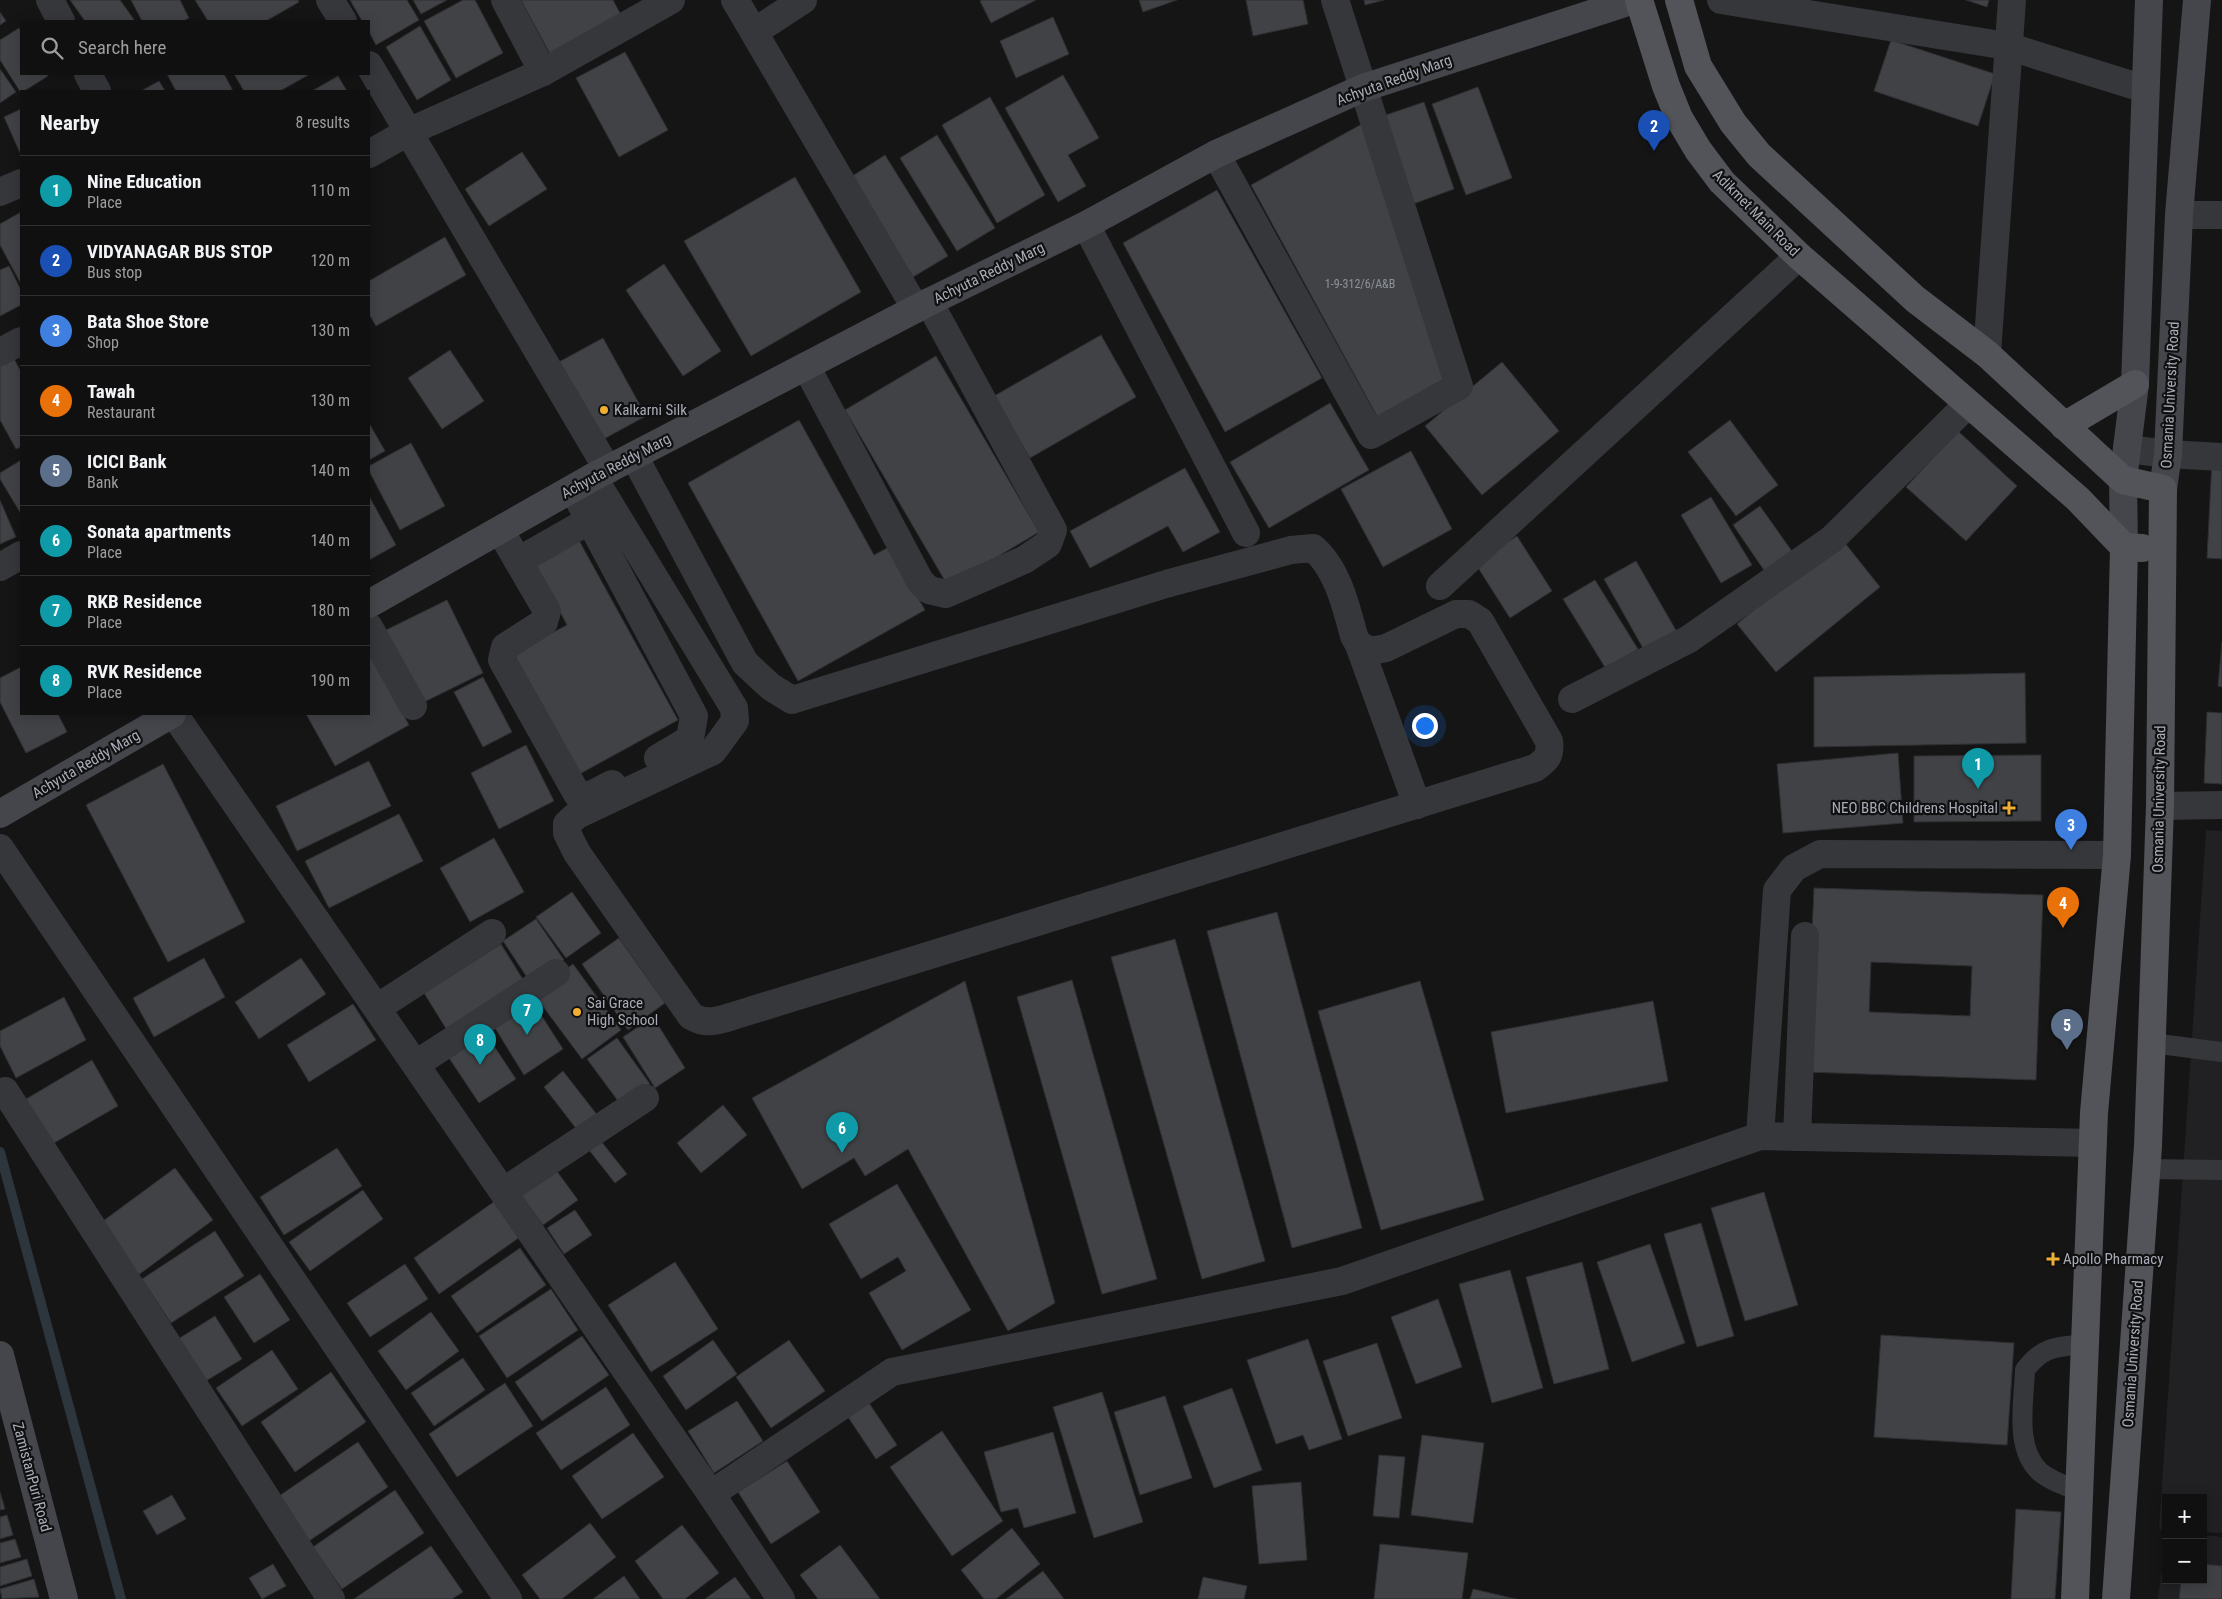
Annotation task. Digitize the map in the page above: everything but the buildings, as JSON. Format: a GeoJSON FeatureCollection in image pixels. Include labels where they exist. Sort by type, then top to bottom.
{"type":"FeatureCollection","features":[{"type":"Feature","properties":{"kind":"main road","name":"Adikmet Main Road"},"geometry":{"type":"LineString","coordinates":[[1639,0],[1666,86],[1679,118],[1698,150],[1722,182],[1799,256],[2078,499],[2124,547]]}},
{"type":"Feature","properties":{"kind":"main road"},"geometry":{"type":"LineString","coordinates":[[1679,0],[1698,66],[1733,123],[1759,155],[1916,299],[1987,354],[2123,480],[2163,489]]}},
{"type":"Feature","properties":{"kind":"main road"},"geometry":{"type":"LineString","coordinates":[[2064,426],[2136,384]]}},
{"type":"Feature","properties":{"kind":"main road","name":"Osmania University Road"},"geometry":{"type":"LineString","coordinates":[[2116,1599],[2147,1169],[2160,806],[2163,489]]}},
{"type":"Feature","properties":{"kind":"main road"},"geometry":{"type":"LineString","coordinates":[[2075,1599],[2093,1143],[2117,855],[2124,547],[2162,549]]}},
{"type":"Feature","properties":{"kind":"street"},"geometry":{"type":"LineString","coordinates":[[50,0],[60,20]]}},
{"type":"Feature","properties":{"kind":"street"},"geometry":{"type":"LineString","coordinates":[[330,0],[342,20]]}},
{"type":"Feature","properties":{"kind":"street"},"geometry":{"type":"LineString","coordinates":[[505,0],[543,72]]}},
{"type":"Feature","properties":{"kind":"street"},"geometry":{"type":"LineString","coordinates":[[370,153],[408,132],[543,72],[671,0]]}},
{"type":"Feature","properties":{"kind":"street"},"geometry":{"type":"LineString","coordinates":[[735,0],[923,305],[1053,530],[1048,544],[1024,560],[946,594],[929,590],[920,581],[806,366]]}},
{"type":"Feature","properties":{"kind":"street"},"geometry":{"type":"LineString","coordinates":[[754,32],[803,0]]}},
{"type":"Feature","properties":{"kind":"street"},"geometry":{"type":"LineString","coordinates":[[1216,154],[1371,435],[1459,386],[1335,0]]}},
{"type":"Feature","properties":{"kind":"street","name":"Achyuta Reddy Marg"},"geometry":{"type":"LineString","coordinates":[[370,603],[591,478],[923,305],[1086,225],[1216,154],[1363,88],[1634,0]]}},
{"type":"Feature","properties":{"kind":"street"},"geometry":{"type":"LineString","coordinates":[[1721,0],[2007,46],[2145,89]]}},
{"type":"Feature","properties":{"kind":"street"},"geometry":{"type":"LineString","coordinates":[[1987,354],[2007,46],[2012,0]]}},
{"type":"Feature","properties":{"kind":"street"},"geometry":{"type":"LineString","coordinates":[[2124,547],[2123,480],[2136,384],[2149,0]]}},
{"type":"Feature","properties":{"kind":"street","name":"Osmania University Road"},"geometry":{"type":"LineString","coordinates":[[2163,489],[2168,454],[2179,215],[2197,0]]}},
{"type":"Feature","properties":{"kind":"street"},"geometry":{"type":"LineString","coordinates":[[370,67],[408,132],[591,478],[734,708],[735,721],[732,728],[713,751],[577,815],[567,824],[567,833],[576,853],[691,1016],[710,1023],[1536,768],[1546,761],[1551,750],[1549,741],[1480,621],[1469,614],[1456,614],[1386,648],[1371,651],[1359,644]]}},
{"type":"Feature","properties":{"kind":"street"},"geometry":{"type":"LineString","coordinates":[[89,75],[96,90]]}},
{"type":"Feature","properties":{"kind":"street"},"geometry":{"type":"LineString","coordinates":[[0,192],[20,183]]}},
{"type":"Feature","properties":{"kind":"street"},"geometry":{"type":"LineString","coordinates":[[2179,215],[2222,215]]}},
{"type":"Feature","properties":{"kind":"street"},"geometry":{"type":"LineString","coordinates":[[1086,225],[1246,533]]}},
{"type":"Feature","properties":{"kind":"street"},"geometry":{"type":"LineString","coordinates":[[1440,586],[1799,256]]}},
{"type":"Feature","properties":{"kind":"street"},"geometry":{"type":"LineString","coordinates":[[0,352],[20,342]]}},
{"type":"Feature","properties":{"kind":"street"},"geometry":{"type":"LineString","coordinates":[[1572,699],[1689,639],[1832,540],[1968,404]]}},
{"type":"Feature","properties":{"kind":"street"},"geometry":{"type":"LineString","coordinates":[[2127,449],[2168,454],[2222,457]]}},
{"type":"Feature","properties":{"kind":"street"},"geometry":{"type":"LineString","coordinates":[[634,456],[745,663],[771,687],[792,700],[1166,584],[1302,548],[1313,548],[1323,556],[1331,568],[1354,636],[1359,644],[1417,805]]}},
{"type":"Feature","properties":{"kind":"street"},"geometry":{"type":"LineString","coordinates":[[500,530],[547,611],[544,622],[506,647],[502,660],[569,784],[577,794],[591,795],[690,739],[694,716],[590,520],[591,478]]}},
{"type":"Feature","properties":{"kind":"street"},"geometry":{"type":"LineString","coordinates":[[518,561],[590,520]]}},
{"type":"Feature","properties":{"kind":"street"},"geometry":{"type":"LineString","coordinates":[[0,567],[20,556]]}},
{"type":"Feature","properties":{"kind":"street"},"geometry":{"type":"LineString","coordinates":[[370,629],[413,706]]}},
{"type":"Feature","properties":{"kind":"street"},"geometry":{"type":"LineString","coordinates":[[734,708],[771,687]]}},
{"type":"Feature","properties":{"kind":"street","name":"Achyuta Reddy Marg"},"geometry":{"type":"LineString","coordinates":[[0,814],[171,715]]}},
{"type":"Feature","properties":{"kind":"street"},"geometry":{"type":"LineString","coordinates":[[174,715],[504,1191],[781,1599]]}},
{"type":"Feature","properties":{"kind":"street"},"geometry":{"type":"LineString","coordinates":[[2160,806],[2222,805]]}},
{"type":"Feature","properties":{"kind":"street"},"geometry":{"type":"LineString","coordinates":[[0,848],[508,1599]]}},
{"type":"Feature","properties":{"kind":"street"},"geometry":{"type":"LineString","coordinates":[[1760,1136],[1777,890],[1794,868],[1820,854],[2117,855]]}},
{"type":"Feature","properties":{"kind":"street"},"geometry":{"type":"LineString","coordinates":[[377,1008],[492,933]]}},
{"type":"Feature","properties":{"kind":"street"},"geometry":{"type":"LineString","coordinates":[[1797,1136],[1805,936]]}},
{"type":"Feature","properties":{"kind":"street"},"geometry":{"type":"LineString","coordinates":[[416,1064],[556,973]]}},
{"type":"Feature","properties":{"kind":"street"},"geometry":{"type":"LineString","coordinates":[[5,1091],[331,1599]]}},
{"type":"Feature","properties":{"kind":"street"},"geometry":{"type":"LineString","coordinates":[[504,1191],[645,1098]]}},
{"type":"Feature","properties":{"kind":"street"},"geometry":{"type":"LineString","coordinates":[[711,1494],[892,1372],[1342,1281],[1760,1136],[2093,1143]]}},
{"type":"Feature","properties":{"kind":"street","name":"ZamistanPuri Road"},"geometry":{"type":"LineString","coordinates":[[0,1355],[64,1599]]}},
{"type":"Feature","properties":{"kind":"lane"},"geometry":{"type":"LineString","coordinates":[[2152,1042],[2222,1052]]}},
{"type":"Feature","properties":{"kind":"lane"},"geometry":{"type":"LineString","coordinates":[[2147,1169],[2222,1170]]}},
{"type":"Feature","properties":{"kind":"lane"},"geometry":{"type":"LineString","coordinates":[[2079,1491],[2042,1473],[2033,1464],[2026,1450],[2023,1437],[2025,1370],[2043,1351],[2058,1346],[2085,1344]]}},
{"type":"Feature","properties":{"kind":"shaded area"},"geometry":{"type":"Polygon","coordinates":[[[2206,830],[2222,831],[2222,1533],[2207,1532],[2207,1494],[2162,1494],[2162,1529],[2159,1529],[2206,830]]]}},
{"type":"Feature","properties":{"kind":"shaded area"},"geometry":{"type":"Polygon","coordinates":[[[2207,1535],[2222,1537],[2222,1599],[2158,1599],[2162,1568],[2162,1584],[2207,1584],[2207,1535]]]}},
{"type":"Feature","properties":{"kind":"waterway"},"geometry":{"type":"LineString","coordinates":[[0,1152],[121,1599]]}},
{"type":"Feature","properties":{"kind":"place","name":"VIDYANAGAR BUS STOP"},"geometry":{"type":"Point","coordinates":[1654,151]}},
{"type":"Feature","properties":{"kind":"place","name":"Kalkarni Silk"},"geometry":{"type":"Point","coordinates":[604,410]}},
{"type":"Feature","properties":{"kind":"place","name":"Nine Education"},"geometry":{"type":"Point","coordinates":[1978,789]}},
{"type":"Feature","properties":{"kind":"place","name":"NEO BBC Childrens Hospital"},"geometry":{"type":"Point","coordinates":[2009,808]}},
{"type":"Feature","properties":{"kind":"place","name":"Bata Shoe Store"},"geometry":{"type":"Point","coordinates":[2071,850]}},
{"type":"Feature","properties":{"kind":"place","name":"Tawah"},"geometry":{"type":"Point","coordinates":[2063,928]}},
{"type":"Feature","properties":{"kind":"place","name":"Sai Grace High School"},"geometry":{"type":"Point","coordinates":[577,1012]}},
{"type":"Feature","properties":{"kind":"place","name":"RKB Residence"},"geometry":{"type":"Point","coordinates":[527,1035]}},
{"type":"Feature","properties":{"kind":"place","name":"ICICI Bank"},"geometry":{"type":"Point","coordinates":[2067,1050]}},
{"type":"Feature","properties":{"kind":"place","name":"RVK Residence"},"geometry":{"type":"Point","coordinates":[480,1065]}},
{"type":"Feature","properties":{"kind":"place","name":"Sonata apartments"},"geometry":{"type":"Point","coordinates":[842,1153]}},
{"type":"Feature","properties":{"kind":"place","name":"Apollo Pharmacy"},"geometry":{"type":"Point","coordinates":[2053,1259]}}]}
